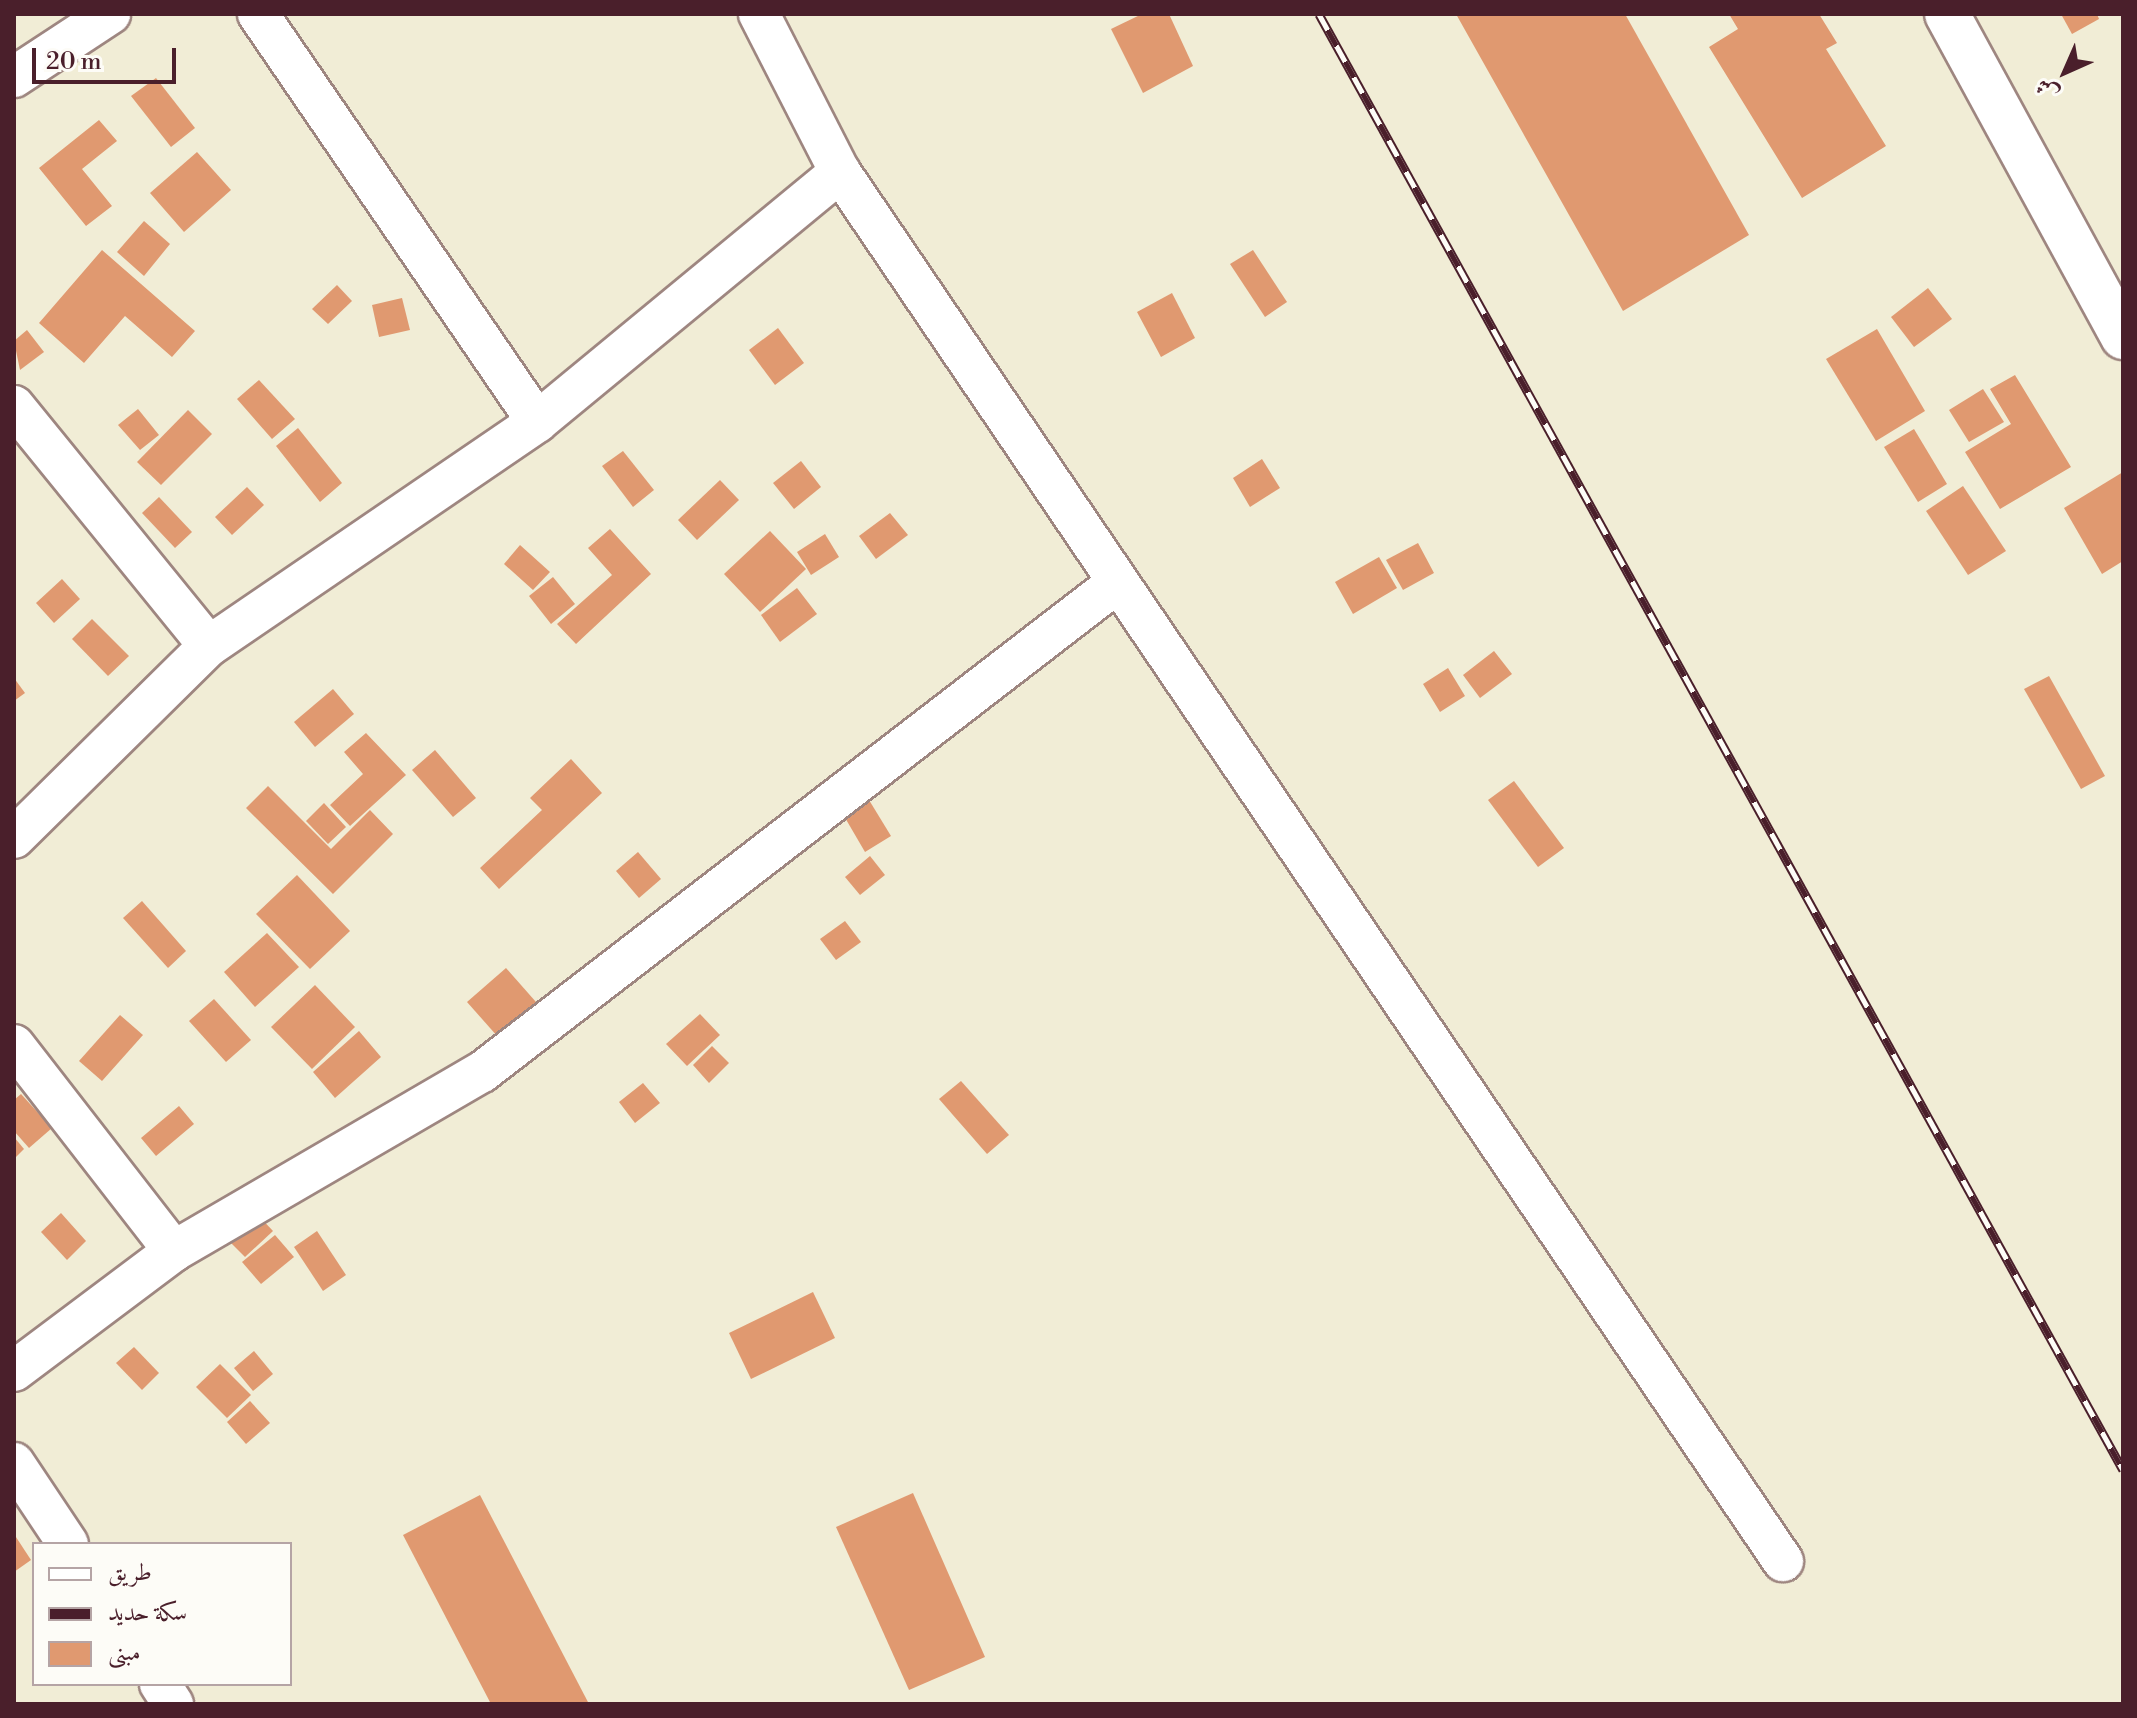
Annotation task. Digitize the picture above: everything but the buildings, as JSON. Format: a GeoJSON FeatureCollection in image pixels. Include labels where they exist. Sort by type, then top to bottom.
{"type":"FeatureCollection","features":[{"type":"Feature","properties":{"kind":"street"},"geometry":{"type":"LineString","coordinates":[[14,77],[110,14]]}},
{"type":"Feature","properties":{"kind":"street"},"geometry":{"type":"LineString","coordinates":[[258,14],[537,422]]}},
{"type":"Feature","properties":{"kind":"street"},"geometry":{"type":"LineString","coordinates":[[759,14],[840,172],[1783,1561]]}},
{"type":"Feature","properties":{"kind":"street"},"geometry":{"type":"LineString","coordinates":[[1947,14],[2123,337]]}},
{"type":"Feature","properties":{"kind":"street"},"geometry":{"type":"LineString","coordinates":[[14,838],[209,646],[537,422],[840,172]]}},
{"type":"Feature","properties":{"kind":"street"},"geometry":{"type":"LineString","coordinates":[[14,406],[209,646]]}},
{"type":"Feature","properties":{"kind":"street"},"geometry":{"type":"LineString","coordinates":[[14,1371],[174,1251],[482,1072],[1118,582]]}},
{"type":"Feature","properties":{"kind":"street"},"geometry":{"type":"LineString","coordinates":[[14,1045],[174,1251]]}},
{"type":"Feature","properties":{"kind":"street"},"geometry":{"type":"LineString","coordinates":[[14,1463],[67,1542]]}},
{"type":"Feature","properties":{"kind":"street"},"geometry":{"type":"LineString","coordinates":[[161,1686],[173,1704]]}},
{"type":"Feature","properties":{"kind":"railway"},"geometry":{"type":"LineString","coordinates":[[1319,14],[2123,1470]]}}]}
